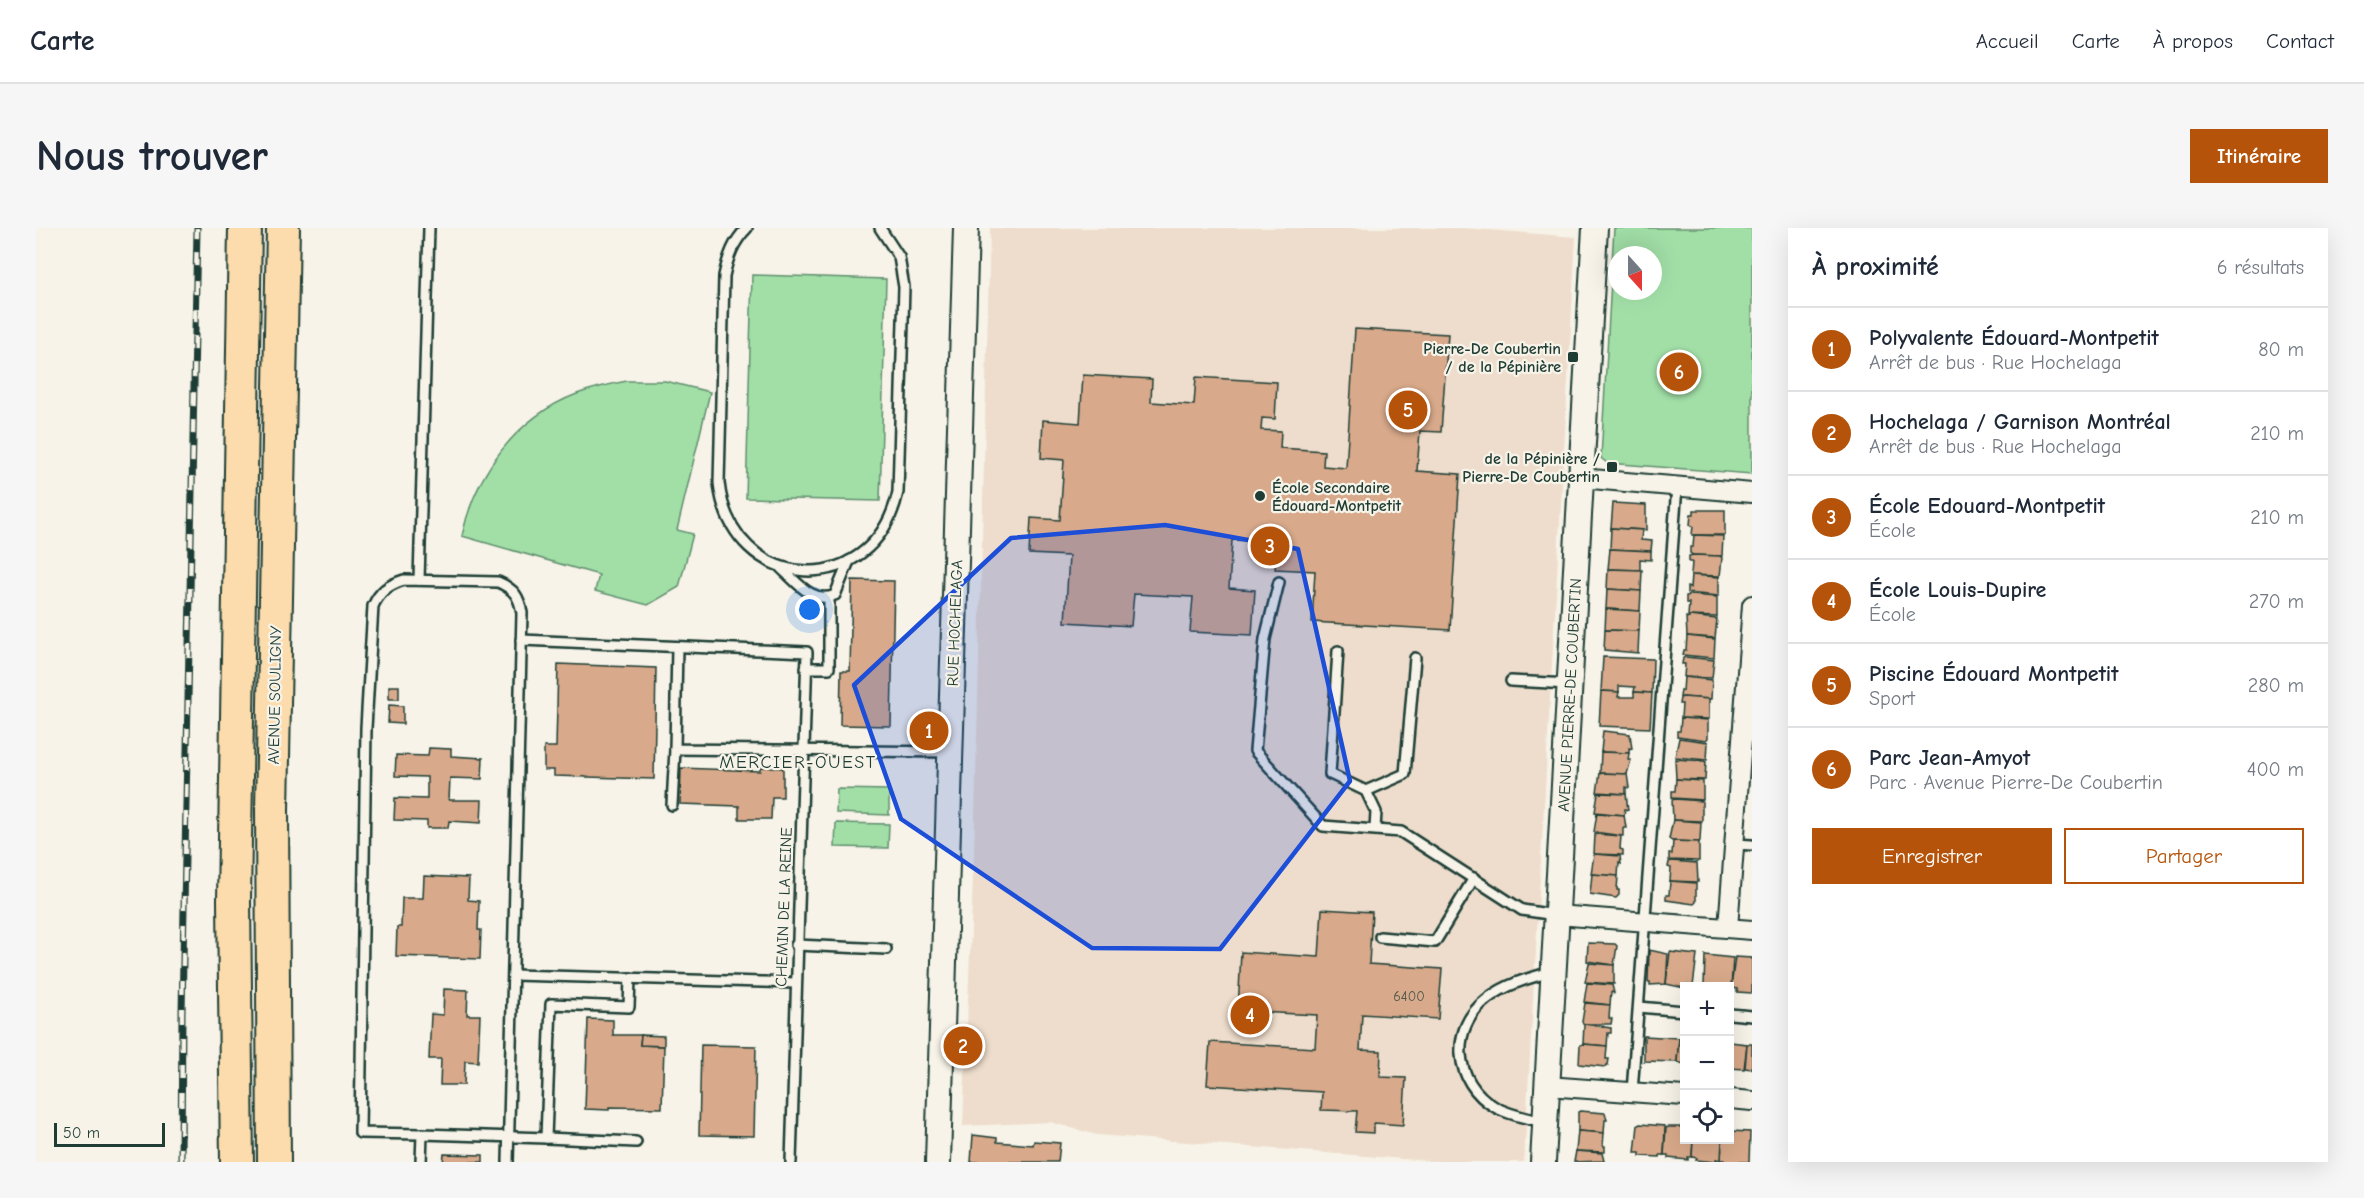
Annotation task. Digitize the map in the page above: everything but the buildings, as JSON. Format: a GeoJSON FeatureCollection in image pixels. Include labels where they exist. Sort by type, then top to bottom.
{"type":"FeatureCollection","features":[{"type":"Feature","properties":{"kind":"highway"},"geometry":{"type":"LineString","coordinates":[[237,1162],[234,1046],[235,800],[245,228]]}},
{"type":"Feature","properties":{"kind":"highway","name":"AVENUE SOULIGNY"},"geometry":{"type":"LineString","coordinates":[[274,1162],[272,810],[284,228]]}},
{"type":"Feature","properties":{"kind":"street","name":"RUE HOCHELAGA"},"geometry":{"type":"LineString","coordinates":[[938,1162],[966,228]]}},
{"type":"Feature","properties":{"kind":"street","name":"AVENUE PIERRE-DE COUBERTIN"},"geometry":{"type":"LineString","coordinates":[[1543,1162],[1595,228]]}},
{"type":"Feature","properties":{"kind":"street"},"geometry":{"type":"LineString","coordinates":[[1580,478],[1752,493]]}},
{"type":"Feature","properties":{"kind":"street"},"geometry":{"type":"LineString","coordinates":[[1728,928],[1743,844],[1752,605]]}},
{"type":"Feature","properties":{"kind":"street"},"geometry":{"type":"LineString","coordinates":[[1557,915],[1752,930]]}},
{"type":"Feature","properties":{"kind":"street"},"geometry":{"type":"LineString","coordinates":[[1547,1086],[1680,1096]]}},
{"type":"Feature","properties":{"kind":"street"},"geometry":{"type":"LineString","coordinates":[[1734,1099],[1752,1101]]}},
{"type":"Feature","properties":{"kind":"lane"},"geometry":{"type":"LineString","coordinates":[[419,580],[429,228]]}},
{"type":"Feature","properties":{"kind":"lane"},"geometry":{"type":"LineString","coordinates":[[747,228],[730,252],[724,276],[719,483],[723,507],[733,530],[759,555],[778,565],[805,572],[823,571],[849,561],[861,552],[882,531],[895,505],[898,492],[904,287],[898,256],[892,243],[880,228]]}},
{"type":"Feature","properties":{"kind":"lane"},"geometry":{"type":"LineString","coordinates":[[1632,1092],[1677,486]]}},
{"type":"Feature","properties":{"kind":"lane"},"geometry":{"type":"LineString","coordinates":[[778,565],[814,597],[829,598],[835,596],[849,561]]}},
{"type":"Feature","properties":{"kind":"lane"},"geometry":{"type":"LineString","coordinates":[[508,1162],[509,1136],[522,613],[520,599],[512,588],[498,582],[404,580],[390,584],[379,593],[373,606],[371,622],[366,728],[360,1133],[509,1136],[636,1142]]}},
{"type":"Feature","properties":{"kind":"lane"},"geometry":{"type":"LineString","coordinates":[[1280,582],[1265,639],[1255,751],[1323,826],[1401,832],[1522,910],[1557,915]]}},
{"type":"Feature","properties":{"kind":"lane"},"geometry":{"type":"LineString","coordinates":[[806,668],[829,668],[829,598]]}},
{"type":"Feature","properties":{"kind":"lane"},"geometry":{"type":"LineString","coordinates":[[521,640],[677,647],[672,805]]}},
{"type":"Feature","properties":{"kind":"lane","name":"CHEMIN DE LA REINE"},"geometry":{"type":"LineString","coordinates":[[677,647],[807,652],[802,750],[791,1162]]}},
{"type":"Feature","properties":{"kind":"lane"},"geometry":{"type":"LineString","coordinates":[[1338,651],[1330,774],[1366,791],[1376,812],[1375,830]]}},
{"type":"Feature","properties":{"kind":"lane"},"geometry":{"type":"LineString","coordinates":[[1366,791],[1405,774],[1415,658]]}},
{"type":"Feature","properties":{"kind":"lane"},"geometry":{"type":"LineString","coordinates":[[1511,681],[1569,684]]}},
{"type":"Feature","properties":{"kind":"lane"},"geometry":{"type":"LineString","coordinates":[[675,749],[950,752]]}},
{"type":"Feature","properties":{"kind":"lane"},"geometry":{"type":"LineString","coordinates":[[1380,937],[1435,942],[1474,878]]}},
{"type":"Feature","properties":{"kind":"lane"},"geometry":{"type":"LineString","coordinates":[[796,945],[886,949]]}},
{"type":"Feature","properties":{"kind":"lane"},"geometry":{"type":"LineString","coordinates":[[1545,1122],[1504,1111],[1481,1097],[1466,1076],[1461,1047],[1468,1020],[1487,999],[1518,982],[1553,971]]}},
{"type":"Feature","properties":{"kind":"lane"},"geometry":{"type":"LineString","coordinates":[[513,975],[795,983]]}},
{"type":"Feature","properties":{"kind":"lane"},"geometry":{"type":"LineString","coordinates":[[546,1138],[550,1004],[629,1007],[630,978]]}},
{"type":"Feature","properties":{"kind":"lane"},"geometry":{"type":"LineString","coordinates":[[1639,1007],[1680,1011]]}},
{"type":"Feature","properties":{"kind":"lane"},"geometry":{"type":"LineString","coordinates":[[1734,1014],[1752,1016]]}},
{"type":"Feature","properties":{"kind":"lane"},"geometry":{"type":"LineString","coordinates":[[421,1162],[422,1134]]}},
{"type":"Feature","properties":{"kind":"highlighted area"},"geometry":{"type":"Polygon","coordinates":[[[1165,525],[1298,549],[1350,781],[1220,949],[1092,948],[901,819],[854,685],[1011,538],[1165,525]]]}},
{"type":"Feature","properties":{"kind":"shaded area"},"geometry":{"type":"Polygon","coordinates":[[[990,228],[1463,228],[1576,237],[1524,1162],[1442,1162],[1097,1135],[1050,1122],[963,1126],[974,854],[990,228]]]}},
{"type":"Feature","properties":{"kind":"green space"},"geometry":{"type":"Polygon","coordinates":[[[1614,228],[1752,228],[1752,474],[1607,463],[1601,458],[1610,300],[1662,300],[1662,246],[1613,246],[1614,228]]]}},
{"type":"Feature","properties":{"kind":"green space"},"geometry":{"type":"Polygon","coordinates":[[[752,275],[886,279],[880,501],[746,498],[752,275]]]}},
{"type":"Feature","properties":{"kind":"green space"},"geometry":{"type":"Polygon","coordinates":[[[627,381],[665,381],[710,392],[677,530],[693,534],[679,587],[648,605],[595,591],[599,575],[462,536],[468,513],[488,470],[517,433],[555,404],[583,392],[627,381]]]}},
{"type":"Feature","properties":{"kind":"green space"},"geometry":{"type":"Polygon","coordinates":[[[837,789],[889,790],[889,815],[836,813],[837,789]]]}},
{"type":"Feature","properties":{"kind":"green space"},"geometry":{"type":"Polygon","coordinates":[[[836,823],[889,824],[888,848],[835,847],[836,823]]]}},
{"type":"Feature","properties":{"kind":"railway"},"geometry":{"type":"LineString","coordinates":[[181,1162],[197,228]]}},
{"type":"Feature","properties":{"kind":"place","name":"Pierre-De Coubertin / de la Pépinière"},"geometry":{"type":"Point","coordinates":[1573,357]}},
{"type":"Feature","properties":{"kind":"place","name":"Parc Jean-Amyot"},"geometry":{"type":"Point","coordinates":[1679,372]}},
{"type":"Feature","properties":{"kind":"place","name":"Piscine Édouard Montpetit"},"geometry":{"type":"Point","coordinates":[1408,410]}},
{"type":"Feature","properties":{"kind":"place","name":"de la Pépinière / Pierre-De Coubertin"},"geometry":{"type":"Point","coordinates":[1612,467]}},
{"type":"Feature","properties":{"kind":"place","name":"École Secondaire Édouard-Montpetit"},"geometry":{"type":"Point","coordinates":[1260,496]}},
{"type":"Feature","properties":{"kind":"place","name":"École Edouard-Montpetit"},"geometry":{"type":"Point","coordinates":[1270,546]}},
{"type":"Feature","properties":{"kind":"place","name":"Polyvalente Édouard-Montpetit"},"geometry":{"type":"Point","coordinates":[929,731]}},
{"type":"Feature","properties":{"kind":"place","name":"École Louis-Dupire"},"geometry":{"type":"Point","coordinates":[1250,1015]}},
{"type":"Feature","properties":{"kind":"place","name":"Hochelaga / Garnison Montréal"},"geometry":{"type":"Point","coordinates":[963,1046]}},
{"type":"Feature","properties":{"kind":"district","name":"MERCIER-OUEST"},"geometry":{"type":"Point","coordinates":[798,762]}}]}
